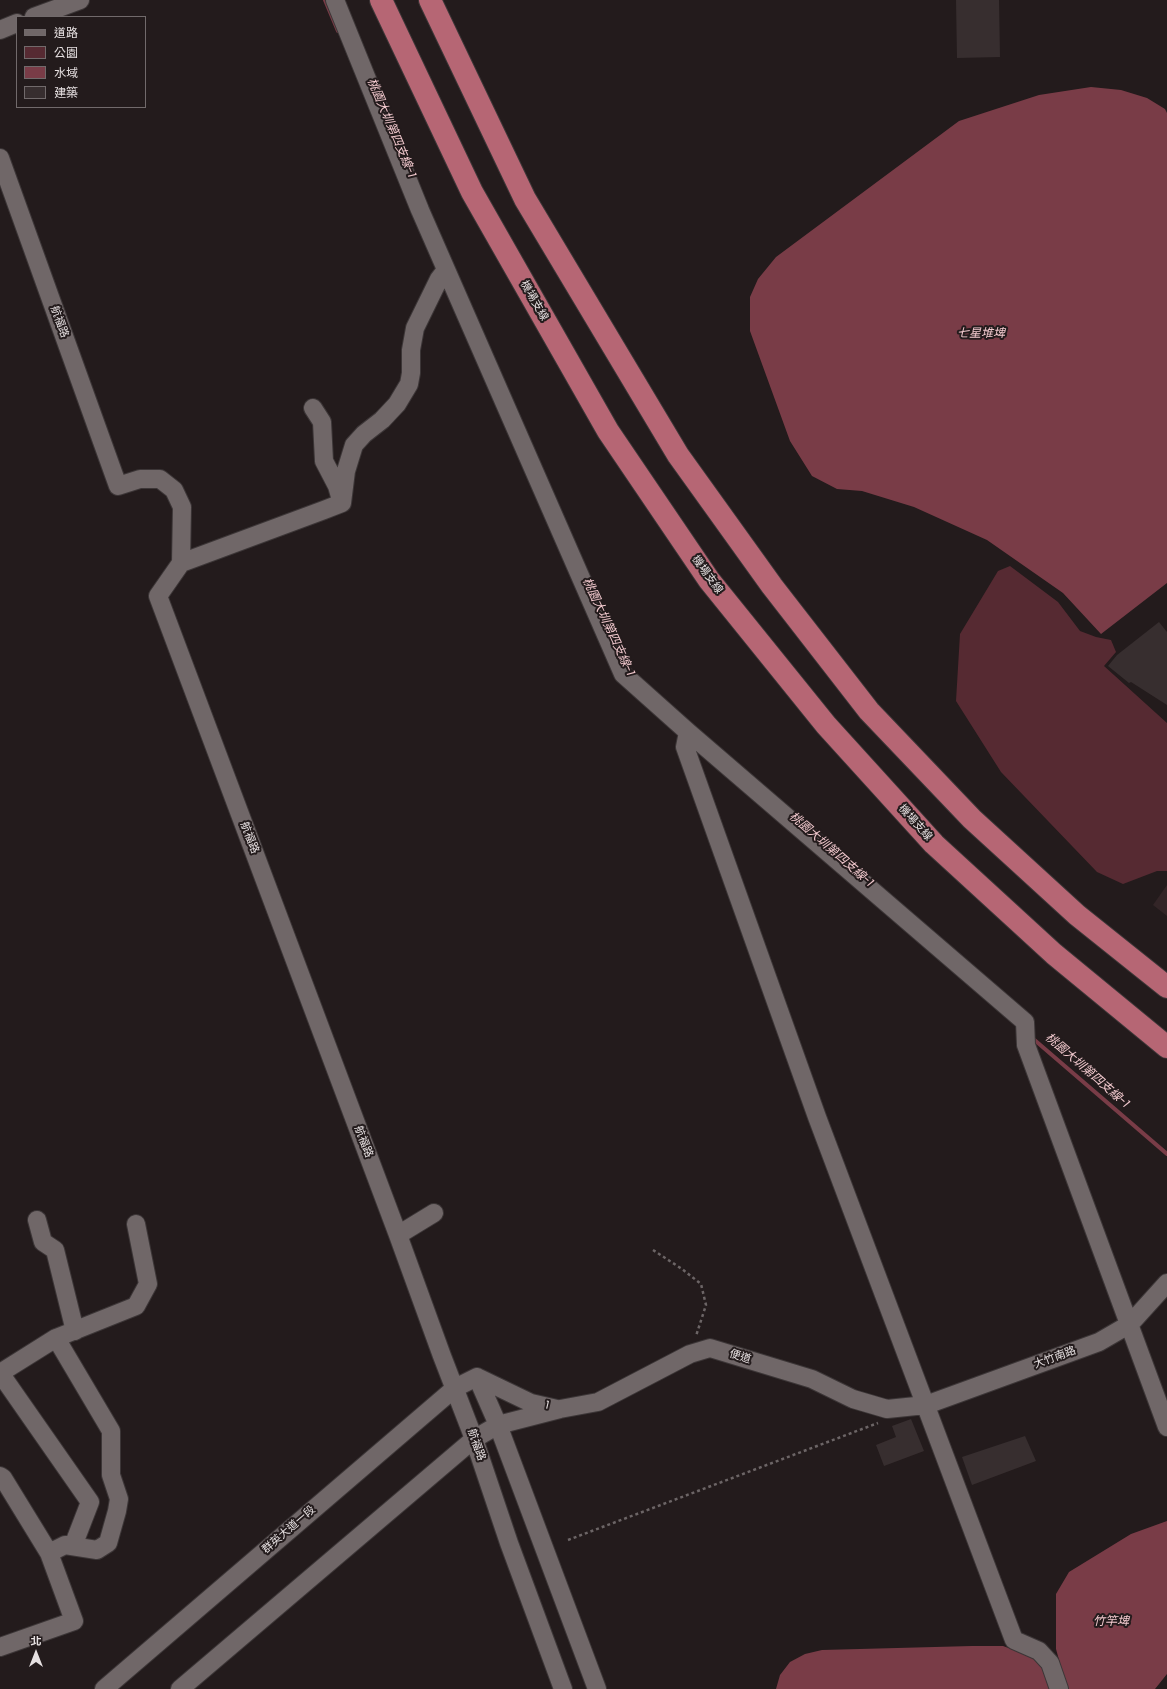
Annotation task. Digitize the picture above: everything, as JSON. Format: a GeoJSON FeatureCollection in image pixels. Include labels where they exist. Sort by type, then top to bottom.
{"type":"FeatureCollection","features":[{"type":"Feature","properties":{"kind":"highway","name":"機場支線"},"geometry":{"type":"LineString","coordinates":[[381,0],[476,199],[608,431],[709,580],[826,725],[934,844],[1054,954],[1167,1047]]}},
{"type":"Feature","properties":{"kind":"highway"},"geometry":{"type":"LineString","coordinates":[[430,0],[525,199],[678,454],[772,586],[869,711],[972,819],[1077,915],[1167,987]]}},
{"type":"Feature","properties":{"kind":"street"},"geometry":{"type":"LineString","coordinates":[[37,16],[80,0]]}},
{"type":"Feature","properties":{"kind":"street"},"geometry":{"type":"LineString","coordinates":[[335,0],[420,210],[623,674],[688,732],[1025,1022],[1026,1045],[1167,1427]]}},
{"type":"Feature","properties":{"kind":"street"},"geometry":{"type":"LineString","coordinates":[[0,30],[16,23]]}},
{"type":"Feature","properties":{"kind":"street","name":"航福路"},"geometry":{"type":"LineString","coordinates":[[0,158],[118,486],[140,479],[160,479],[174,490],[182,507],[181,563],[158,596],[455,1388],[509,1543],[563,1689]]}},
{"type":"Feature","properties":{"kind":"street"},"geometry":{"type":"LineString","coordinates":[[342,502],[346,471],[354,445],[364,434],[382,420],[397,404],[409,384],[411,373],[411,350],[415,328],[439,279],[446,270]]}},
{"type":"Feature","properties":{"kind":"street"},"geometry":{"type":"LineString","coordinates":[[313,408],[322,422],[324,461],[337,486],[342,502]]}},
{"type":"Feature","properties":{"kind":"street"},"geometry":{"type":"LineString","coordinates":[[181,563],[342,502]]}},
{"type":"Feature","properties":{"kind":"street"},"geometry":{"type":"LineString","coordinates":[[688,732],[685,747],[690,762],[817,1117],[1014,1640],[1039,1651],[1050,1663],[1059,1689]]}},
{"type":"Feature","properties":{"kind":"street"},"geometry":{"type":"LineString","coordinates":[[398,1235],[434,1212]]}},
{"type":"Feature","properties":{"kind":"street"},"geometry":{"type":"LineString","coordinates":[[37,1220],[43,1242],[55,1250],[75,1331]]}},
{"type":"Feature","properties":{"kind":"street"},"geometry":{"type":"LineString","coordinates":[[73,1546],[90,1502],[0,1373],[56,1338],[136,1306],[148,1284],[136,1224]]}},
{"type":"Feature","properties":{"kind":"street","name":"大竹南路"},"geometry":{"type":"LineString","coordinates":[[926,1406],[1099,1342],[1130,1324],[1167,1283]]}},
{"type":"Feature","properties":{"kind":"street"},"geometry":{"type":"LineString","coordinates":[[48,1553],[65,1545],[96,1550],[108,1543],[117,1512],[119,1499],[111,1475],[111,1431],[56,1338]]}},
{"type":"Feature","properties":{"kind":"street","name":"便道"},"geometry":{"type":"LineString","coordinates":[[560,1409],[598,1402],[690,1354],[710,1348],[812,1379],[853,1399],[888,1409],[926,1406]]}},
{"type":"Feature","properties":{"kind":"street"},"geometry":{"type":"LineString","coordinates":[[477,1377],[498,1425],[597,1689]]}},
{"type":"Feature","properties":{"kind":"street","name":"群英大道一段"},"geometry":{"type":"LineString","coordinates":[[104,1689],[455,1388],[477,1377]]}},
{"type":"Feature","properties":{"kind":"street","name":"1"},"geometry":{"type":"LineString","coordinates":[[477,1377],[531,1403],[560,1409]]}},
{"type":"Feature","properties":{"kind":"street","name":"1"},"geometry":{"type":"LineString","coordinates":[[498,1425],[560,1409]]}},
{"type":"Feature","properties":{"kind":"street"},"geometry":{"type":"LineString","coordinates":[[180,1689],[474,1440],[498,1425]]}},
{"type":"Feature","properties":{"kind":"street"},"geometry":{"type":"LineString","coordinates":[[0,1476],[3,1478],[48,1553],[74,1621],[0,1648]]}},
{"type":"Feature","properties":{"kind":"path"},"geometry":{"type":"LineString","coordinates":[[653,1250],[682,1269],[701,1284],[706,1305],[690,1354]]}},
{"type":"Feature","properties":{"kind":"path"},"geometry":{"type":"LineString","coordinates":[[568,1540],[881,1422]]}},
{"type":"Feature","properties":{"kind":"shaded area"},"geometry":{"type":"Polygon","coordinates":[[[1167,885],[1167,916],[1153,905],[1167,885]]]}},
{"type":"Feature","properties":{"kind":"green space"},"geometry":{"type":"Polygon","coordinates":[[[1010,566],[1058,602],[1080,631],[1096,637],[1111,640],[1116,652],[1104,666],[1167,723],[1167,871],[1157,871],[1123,884],[1097,872],[1001,772],[956,701],[960,634],[998,571],[1010,566]]]}},
{"type":"Feature","properties":{"kind":"water","name":"七星堆埤"},"geometry":{"type":"Polygon","coordinates":[[[1091,87],[1121,90],[1147,98],[1165,109],[1167,113],[1167,583],[1101,634],[1063,593],[987,540],[914,507],[862,491],[837,489],[812,476],[790,441],[750,331],[750,297],[758,279],[776,257],[959,121],[1039,95],[1091,87]]]}},
{"type":"Feature","properties":{"kind":"water","name":"竹竿埤"},"geometry":{"type":"Polygon","coordinates":[[[1167,1521],[1167,1674],[1155,1689],[1067,1689],[1056,1649],[1056,1594],[1069,1572],[1131,1534],[1167,1521]]]}},
{"type":"Feature","properties":{"kind":"water"},"geometry":{"type":"Polygon","coordinates":[[[1003,1646],[1039,1659],[1047,1671],[1049,1689],[776,1689],[780,1675],[790,1662],[805,1654],[822,1650],[1003,1646]]]}},
{"type":"Feature","properties":{"kind":"building"},"geometry":{"type":"Polygon","coordinates":[[[956,0],[999,0],[1000,57],[957,58],[956,0]]]}},
{"type":"Feature","properties":{"kind":"building"},"geometry":{"type":"Polygon","coordinates":[[[1159,622],[1167,632],[1167,705],[1131,682],[1129,683],[1108,666],[1117,655],[1159,622]]]}},
{"type":"Feature","properties":{"kind":"building"},"geometry":{"type":"Polygon","coordinates":[[[911,1419],[924,1451],[884,1466],[876,1445],[896,1437],[892,1426],[911,1419]]]}},
{"type":"Feature","properties":{"kind":"building"},"geometry":{"type":"Polygon","coordinates":[[[1025,1436],[1036,1461],[972,1485],[962,1457],[1025,1436]]]}},
{"type":"Feature","properties":{"kind":"waterway","name":"桃園大圳第四支線-1"},"geometry":{"type":"LineString","coordinates":[[325,0],[338,31]]}},
{"type":"Feature","properties":{"kind":"waterway","name":"桃園大圳第四支線-1"},"geometry":{"type":"LineString","coordinates":[[1031,1037],[1167,1154]]}}]}
